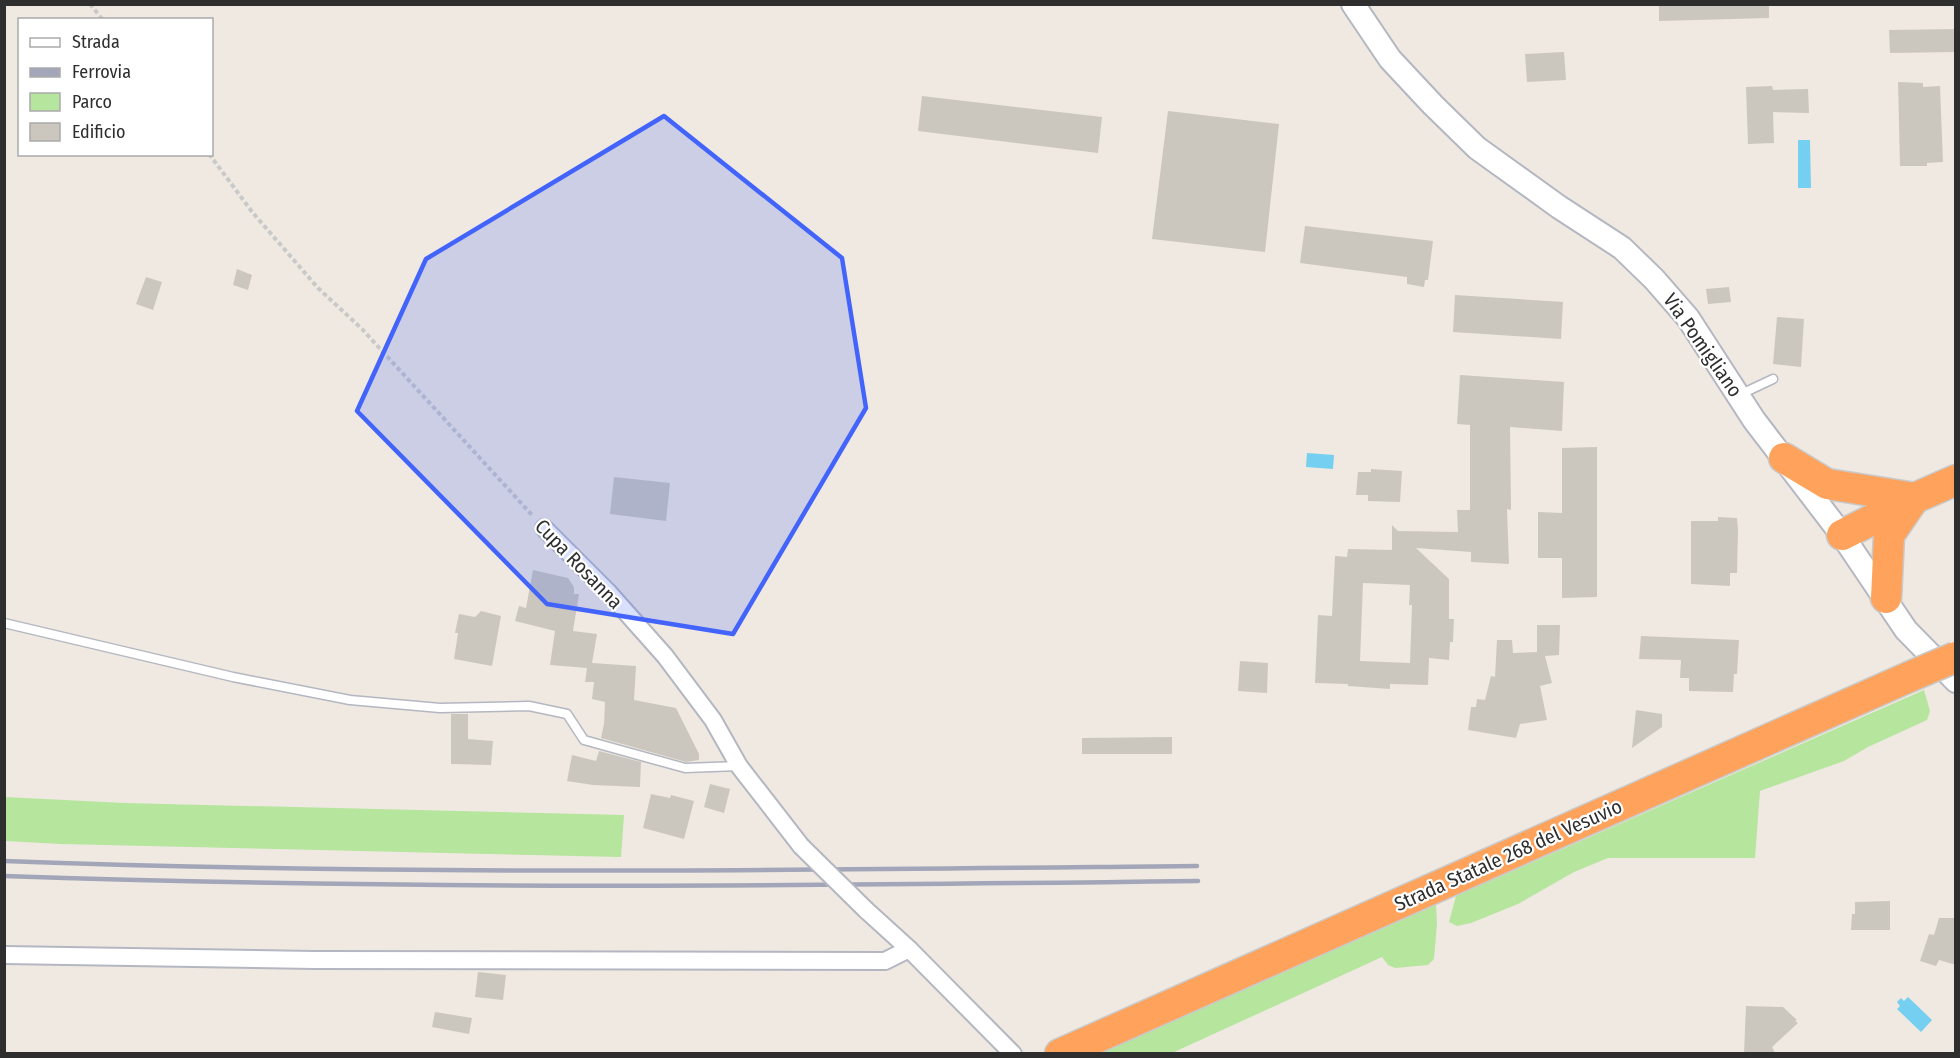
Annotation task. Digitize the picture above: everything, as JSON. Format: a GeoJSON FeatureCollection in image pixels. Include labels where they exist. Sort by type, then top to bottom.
{"type":"FeatureCollection","features":[{"type":"Feature","properties":{"kind":"highway"},"geometry":{"type":"LineString","coordinates":[[1784,458],[1827,484],[1915,498]]}},
{"type":"Feature","properties":{"kind":"highway"},"geometry":{"type":"LineString","coordinates":[[1842,535],[1956,480]]}},
{"type":"Feature","properties":{"kind":"highway"},"geometry":{"type":"LineString","coordinates":[[1886,598],[1889,535],[1915,498]]}},
{"type":"Feature","properties":{"kind":"highway","name":"Strada Statale 268 del Vesuvio"},"geometry":{"type":"LineString","coordinates":[[1060,1053],[1956,657]]}},
{"type":"Feature","properties":{"kind":"street","name":"Via Pomigliano"},"geometry":{"type":"LineString","coordinates":[[1353,4],[1390,59],[1477,148],[1559,207],[1622,248],[1654,279],[1688,318],[1755,420],[1842,535],[1906,630],[1956,681]]}},
{"type":"Feature","properties":{"kind":"street","name":"Cupa Rosanna"},"geometry":{"type":"LineString","coordinates":[[544,528],[609,593],[665,656],[713,720],[740,766],[801,846],[866,910],[909,948],[1013,1053]]}},
{"type":"Feature","properties":{"kind":"street"},"geometry":{"type":"LineString","coordinates":[[4,955],[314,960],[885,961],[909,948]]}},
{"type":"Feature","properties":{"kind":"lane"},"geometry":{"type":"LineString","coordinates":[[1739,395],[1773,379]]}},
{"type":"Feature","properties":{"kind":"lane"},"geometry":{"type":"LineString","coordinates":[[4,623],[233,677],[350,700],[440,708],[529,706],[567,714],[584,740],[685,768],[740,766]]}},
{"type":"Feature","properties":{"kind":"path"},"geometry":{"type":"LineString","coordinates":[[90,4],[101,18]]}},
{"type":"Feature","properties":{"kind":"path","name":"Cupa Rosanna"},"geometry":{"type":"LineString","coordinates":[[210,156],[253,213],[318,288],[362,328],[544,528]]}},
{"type":"Feature","properties":{"kind":"highlighted area"},"geometry":{"type":"Polygon","coordinates":[[[664,116],[842,258],[866,408],[733,634],[547,604],[357,411],[426,259],[664,116]]]}},
{"type":"Feature","properties":{"kind":"green space"},"geometry":{"type":"Polygon","coordinates":[[[1924,690],[1930,711],[1927,720],[1868,747],[1844,761],[1760,791],[1755,858],[1608,858],[1574,872],[1518,904],[1471,923],[1457,926],[1449,922],[1456,896],[1924,690]]]}},
{"type":"Feature","properties":{"kind":"green space"},"geometry":{"type":"Polygon","coordinates":[[[5,797],[124,803],[624,815],[621,857],[61,844],[5,841],[5,797]]]}},
{"type":"Feature","properties":{"kind":"green space"},"geometry":{"type":"Polygon","coordinates":[[[1436,905],[1434,959],[1428,965],[1395,968],[1388,965],[1382,957],[1172,1053],[1101,1053],[1436,905]]]}},
{"type":"Feature","properties":{"kind":"water"},"geometry":{"type":"Polygon","coordinates":[[[1798,140],[1810,140],[1811,188],[1798,188],[1798,140]]]}},
{"type":"Feature","properties":{"kind":"water"},"geometry":{"type":"Polygon","coordinates":[[[1307,453],[1334,455],[1333,469],[1306,467],[1307,453]]]}},
{"type":"Feature","properties":{"kind":"water"},"geometry":{"type":"Polygon","coordinates":[[[1908,997],[1932,1020],[1921,1032],[1897,1009],[1900,1006],[1897,1002],[1901,998],[1904,1001],[1908,997]]]}},
{"type":"Feature","properties":{"kind":"building"},"geometry":{"type":"Polygon","coordinates":[[[1659,4],[1769,4],[1769,18],[1659,21],[1659,4]]]}},
{"type":"Feature","properties":{"kind":"building"},"geometry":{"type":"Polygon","coordinates":[[[1956,29],[1956,52],[1890,53],[1889,30],[1956,29]]]}},
{"type":"Feature","properties":{"kind":"building"},"geometry":{"type":"Polygon","coordinates":[[[1564,52],[1566,80],[1527,82],[1525,54],[1564,52]]]}},
{"type":"Feature","properties":{"kind":"building"},"geometry":{"type":"Polygon","coordinates":[[[1898,82],[1923,83],[1923,87],[1940,86],[1943,162],[1927,163],[1927,166],[1900,166],[1898,82]]]}},
{"type":"Feature","properties":{"kind":"building"},"geometry":{"type":"Polygon","coordinates":[[[1772,86],[1773,90],[1808,89],[1809,113],[1773,112],[1774,143],[1748,144],[1746,87],[1772,86]]]}},
{"type":"Feature","properties":{"kind":"building"},"geometry":{"type":"Polygon","coordinates":[[[922,96],[1102,117],[1098,153],[918,131],[922,96]]]}},
{"type":"Feature","properties":{"kind":"building"},"geometry":{"type":"Polygon","coordinates":[[[1168,111],[1279,124],[1265,252],[1152,239],[1168,111]]]}},
{"type":"Feature","properties":{"kind":"building"},"geometry":{"type":"Polygon","coordinates":[[[1305,226],[1433,241],[1428,280],[1425,280],[1424,287],[1407,284],[1407,277],[1300,263],[1305,226]]]}},
{"type":"Feature","properties":{"kind":"building"},"geometry":{"type":"Polygon","coordinates":[[[237,269],[252,275],[248,290],[233,285],[237,269]]]}},
{"type":"Feature","properties":{"kind":"building"},"geometry":{"type":"Polygon","coordinates":[[[146,277],[162,282],[153,310],[136,304],[146,277]]]}},
{"type":"Feature","properties":{"kind":"building"},"geometry":{"type":"Polygon","coordinates":[[[1729,287],[1731,302],[1708,304],[1706,289],[1729,287]]]}},
{"type":"Feature","properties":{"kind":"building"},"geometry":{"type":"Polygon","coordinates":[[[1455,295],[1563,302],[1561,339],[1453,332],[1455,295]]]}},
{"type":"Feature","properties":{"kind":"building"},"geometry":{"type":"Polygon","coordinates":[[[1777,317],[1804,319],[1801,367],[1773,364],[1777,317]]]}},
{"type":"Feature","properties":{"kind":"building"},"geometry":{"type":"Polygon","coordinates":[[[1460,375],[1564,382],[1562,431],[1510,427],[1511,510],[1507,509],[1509,564],[1471,562],[1471,552],[1416,548],[1449,579],[1449,619],[1454,619],[1449,660],[1429,658],[1428,685],[1390,684],[1390,689],[1315,683],[1318,615],[1332,616],[1335,556],[1347,557],[1348,549],[1392,550],[1392,525],[1398,531],[1458,532],[1457,510],[1470,510],[1470,425],[1457,424],[1460,375]],[[1363,583],[1360,661],[1410,663],[1412,605],[1409,605],[1410,585],[1363,583]]]}},
{"type":"Feature","properties":{"kind":"building"},"geometry":{"type":"Polygon","coordinates":[[[1597,447],[1597,597],[1562,598],[1562,558],[1538,558],[1538,512],[1562,513],[1562,448],[1597,447]]]}},
{"type":"Feature","properties":{"kind":"building"},"geometry":{"type":"Polygon","coordinates":[[[1371,469],[1402,471],[1400,502],[1368,501],[1368,495],[1356,495],[1358,472],[1371,472],[1371,469]]]}},
{"type":"Feature","properties":{"kind":"building"},"geometry":{"type":"Polygon","coordinates":[[[614,477],[670,483],[666,521],[610,514],[614,477]]]}},
{"type":"Feature","properties":{"kind":"building"},"geometry":{"type":"Polygon","coordinates":[[[1718,517],[1737,518],[1737,573],[1730,573],[1730,586],[1691,584],[1691,521],[1718,521],[1718,517]]]}},
{"type":"Feature","properties":{"kind":"building"},"geometry":{"type":"Polygon","coordinates":[[[533,570],[568,578],[574,587],[574,594],[579,594],[573,631],[597,634],[592,663],[636,666],[634,700],[676,708],[699,754],[699,760],[686,762],[601,738],[605,702],[592,699],[594,682],[585,682],[587,668],[550,665],[555,631],[515,621],[519,606],[526,608],[533,570]]]}},
{"type":"Feature","properties":{"kind":"building"},"geometry":{"type":"Polygon","coordinates":[[[481,611],[501,616],[492,666],[454,659],[458,633],[455,633],[459,614],[475,617],[481,611]]]}},
{"type":"Feature","properties":{"kind":"building"},"geometry":{"type":"Polygon","coordinates":[[[1537,625],[1560,625],[1559,655],[1545,656],[1552,683],[1540,686],[1547,720],[1520,724],[1516,738],[1468,730],[1471,707],[1476,707],[1477,699],[1485,700],[1491,676],[1495,677],[1497,640],[1512,640],[1513,653],[1537,652],[1537,625]]]}},
{"type":"Feature","properties":{"kind":"building"},"geometry":{"type":"Polygon","coordinates":[[[1641,636],[1739,640],[1737,674],[1734,674],[1733,692],[1689,691],[1689,678],[1680,678],[1681,660],[1639,659],[1641,636]]]}},
{"type":"Feature","properties":{"kind":"building"},"geometry":{"type":"Polygon","coordinates":[[[1240,661],[1268,663],[1267,693],[1238,691],[1240,661]]]}},
{"type":"Feature","properties":{"kind":"building"},"geometry":{"type":"Polygon","coordinates":[[[1636,710],[1662,714],[1662,727],[1632,748],[1636,710]]]}},
{"type":"Feature","properties":{"kind":"building"},"geometry":{"type":"Polygon","coordinates":[[[451,714],[468,714],[468,739],[493,741],[491,765],[451,764],[451,714]]]}},
{"type":"Feature","properties":{"kind":"building"},"geometry":{"type":"Polygon","coordinates":[[[1172,737],[1172,754],[1082,754],[1082,738],[1172,737]]]}},
{"type":"Feature","properties":{"kind":"building"},"geometry":{"type":"Polygon","coordinates":[[[599,751],[641,762],[640,787],[593,785],[567,781],[572,755],[596,761],[599,751]]]}},
{"type":"Feature","properties":{"kind":"building"},"geometry":{"type":"Polygon","coordinates":[[[710,784],[730,789],[724,813],[704,807],[710,784]]]}},
{"type":"Feature","properties":{"kind":"building"},"geometry":{"type":"Polygon","coordinates":[[[651,794],[670,798],[671,795],[694,801],[684,839],[643,828],[651,794]]]}},
{"type":"Feature","properties":{"kind":"building"},"geometry":{"type":"Polygon","coordinates":[[[1890,901],[1890,930],[1851,930],[1855,902],[1890,901]]]}},
{"type":"Feature","properties":{"kind":"building"},"geometry":{"type":"Polygon","coordinates":[[[1939,918],[1956,918],[1956,965],[1939,960],[1936,966],[1920,961],[1929,934],[1934,935],[1939,918]]]}},
{"type":"Feature","properties":{"kind":"building"},"geometry":{"type":"Polygon","coordinates":[[[478,972],[506,975],[503,1000],[475,997],[478,972]]]}},
{"type":"Feature","properties":{"kind":"building"},"geometry":{"type":"Polygon","coordinates":[[[1746,1006],[1783,1007],[1797,1020],[1795,1021],[1798,1023],[1772,1047],[1775,1053],[1744,1053],[1746,1006]]]}},
{"type":"Feature","properties":{"kind":"building"},"geometry":{"type":"Polygon","coordinates":[[[435,1012],[472,1018],[469,1034],[432,1027],[435,1012]]]}},
{"type":"Feature","properties":{"kind":"railway"},"geometry":{"type":"LineString","coordinates":[[4,861],[302,869],[452,870],[1197,866]]}},
{"type":"Feature","properties":{"kind":"railway"},"geometry":{"type":"LineString","coordinates":[[4,876],[452,885],[1198,881]]}}]}
